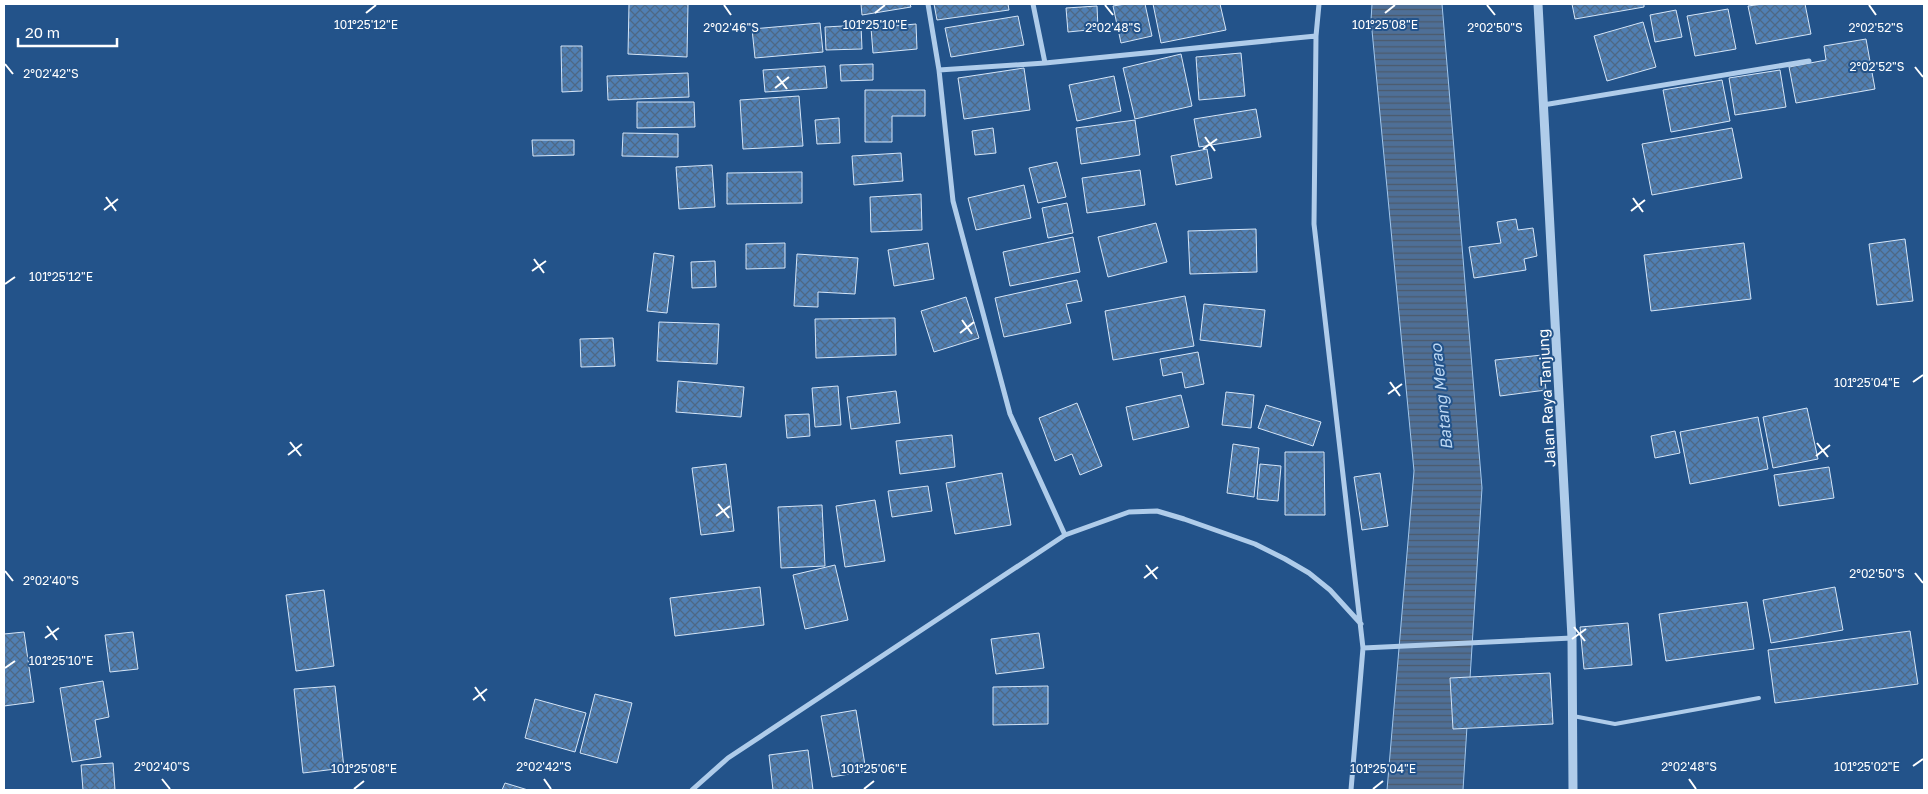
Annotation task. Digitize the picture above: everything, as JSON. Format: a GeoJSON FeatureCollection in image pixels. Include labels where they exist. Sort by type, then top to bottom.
{"type":"FeatureCollection","features":[{"type":"Feature","properties":{"kind":"street"},"geometry":{"type":"LineString","coordinates":[[928,4],[939,70],[953,201],[1010,414],[1065,535]]}},
{"type":"Feature","properties":{"kind":"street"},"geometry":{"type":"LineString","coordinates":[[1033,4],[1045,63]]}},
{"type":"Feature","properties":{"kind":"street"},"geometry":{"type":"LineString","coordinates":[[1319,4],[1316,36],[1314,224],[1362,625],[1363,648],[1351,790]]}},
{"type":"Feature","properties":{"kind":"street","name":"Jalan Raya Tanjung"},"geometry":{"type":"LineString","coordinates":[[1538,4],[1572,638],[1573,790]]}},
{"type":"Feature","properties":{"kind":"street"},"geometry":{"type":"LineString","coordinates":[[939,70],[1045,63],[1316,36]]}},
{"type":"Feature","properties":{"kind":"street"},"geometry":{"type":"LineString","coordinates":[[1543,105],[1809,61]]}},
{"type":"Feature","properties":{"kind":"street"},"geometry":{"type":"LineString","coordinates":[[692,790],[728,758],[1065,535],[1129,512],[1158,511],[1255,544],[1293,564],[1330,590],[1362,625]]}},
{"type":"Feature","properties":{"kind":"street"},"geometry":{"type":"LineString","coordinates":[[1363,648],[1572,638]]}},
{"type":"Feature","properties":{"kind":"lane"},"geometry":{"type":"LineString","coordinates":[[1573,716],[1615,724],[1759,698]]}},
{"type":"Feature","properties":{"kind":"water","name":"Batang Merao"},"geometry":{"type":"Polygon","coordinates":[[[1372,4],[1442,4],[1482,488],[1463,790],[1387,790],[1414,471],[1371,20],[1372,4]]]}},
{"type":"Feature","properties":{"kind":"building"},"geometry":{"type":"Polygon","coordinates":[[[629,4],[688,4],[687,57],[628,54],[629,4]]]}},
{"type":"Feature","properties":{"kind":"building"},"geometry":{"type":"Polygon","coordinates":[[[861,4],[910,4],[911,7],[862,15],[861,4]]]}},
{"type":"Feature","properties":{"kind":"building"},"geometry":{"type":"Polygon","coordinates":[[[934,4],[1008,4],[1009,10],[937,20],[934,4]]]}},
{"type":"Feature","properties":{"kind":"building"},"geometry":{"type":"Polygon","coordinates":[[[1145,4],[1152,36],[1121,43],[1113,6],[1145,4]]]}},
{"type":"Feature","properties":{"kind":"building"},"geometry":{"type":"Polygon","coordinates":[[[1153,4],[1220,4],[1226,30],[1161,43],[1153,4]]]}},
{"type":"Feature","properties":{"kind":"building"},"geometry":{"type":"Polygon","coordinates":[[[1572,4],[1644,4],[1644,7],[1575,19],[1572,4]]]}},
{"type":"Feature","properties":{"kind":"building"},"geometry":{"type":"Polygon","coordinates":[[[1805,4],[1811,34],[1756,44],[1748,6],[1805,4]]]}},
{"type":"Feature","properties":{"kind":"building"},"geometry":{"type":"Polygon","coordinates":[[[1097,6],[1098,29],[1068,32],[1066,8],[1097,6]]]}},
{"type":"Feature","properties":{"kind":"building"},"geometry":{"type":"Polygon","coordinates":[[[1728,9],[1736,49],[1695,56],[1687,16],[1728,9]]]}},
{"type":"Feature","properties":{"kind":"building"},"geometry":{"type":"Polygon","coordinates":[[[1676,10],[1682,37],[1655,42],[1650,15],[1676,10]]]}},
{"type":"Feature","properties":{"kind":"building"},"geometry":{"type":"Polygon","coordinates":[[[1018,16],[1024,45],[951,57],[945,28],[1018,16]]]}},
{"type":"Feature","properties":{"kind":"building"},"geometry":{"type":"Polygon","coordinates":[[[1643,22],[1656,67],[1607,81],[1594,36],[1643,22]]]}},
{"type":"Feature","properties":{"kind":"building"},"geometry":{"type":"Polygon","coordinates":[[[820,23],[823,52],[755,58],[752,29],[820,23]]]}},
{"type":"Feature","properties":{"kind":"building"},"geometry":{"type":"Polygon","coordinates":[[[916,24],[917,49],[873,53],[871,28],[916,24]]]}},
{"type":"Feature","properties":{"kind":"building"},"geometry":{"type":"Polygon","coordinates":[[[861,25],[862,49],[826,50],[825,27],[861,25]]]}},
{"type":"Feature","properties":{"kind":"building"},"geometry":{"type":"Polygon","coordinates":[[[1866,39],[1875,89],[1796,103],[1789,67],[1826,60],[1824,46],[1866,39]]]}},
{"type":"Feature","properties":{"kind":"building"},"geometry":{"type":"Polygon","coordinates":[[[561,46],[582,46],[582,91],[562,92],[561,46]]]}},
{"type":"Feature","properties":{"kind":"building"},"geometry":{"type":"Polygon","coordinates":[[[1241,53],[1245,96],[1199,100],[1196,57],[1241,53]]]}},
{"type":"Feature","properties":{"kind":"building"},"geometry":{"type":"Polygon","coordinates":[[[1181,54],[1192,106],[1135,119],[1123,68],[1181,54]]]}},
{"type":"Feature","properties":{"kind":"building"},"geometry":{"type":"Polygon","coordinates":[[[873,64],[873,80],[841,81],[840,65],[873,64]]]}},
{"type":"Feature","properties":{"kind":"building"},"geometry":{"type":"Polygon","coordinates":[[[825,66],[827,88],[765,92],[763,70],[825,66]]]}},
{"type":"Feature","properties":{"kind":"building"},"geometry":{"type":"Polygon","coordinates":[[[1024,68],[1030,110],[964,119],[958,78],[1024,68]]]}},
{"type":"Feature","properties":{"kind":"building"},"geometry":{"type":"Polygon","coordinates":[[[1780,70],[1786,107],[1735,115],[1729,78],[1780,70]]]}},
{"type":"Feature","properties":{"kind":"building"},"geometry":{"type":"Polygon","coordinates":[[[688,73],[689,97],[608,100],[607,76],[688,73]]]}},
{"type":"Feature","properties":{"kind":"building"},"geometry":{"type":"Polygon","coordinates":[[[1114,76],[1121,111],[1077,121],[1069,85],[1114,76]]]}},
{"type":"Feature","properties":{"kind":"building"},"geometry":{"type":"Polygon","coordinates":[[[1722,80],[1730,121],[1671,132],[1663,90],[1722,80]]]}},
{"type":"Feature","properties":{"kind":"building"},"geometry":{"type":"Polygon","coordinates":[[[865,90],[925,90],[925,116],[892,116],[892,142],[865,142],[865,90]]]}},
{"type":"Feature","properties":{"kind":"building"},"geometry":{"type":"Polygon","coordinates":[[[799,96],[803,146],[743,149],[740,100],[799,96]]]}},
{"type":"Feature","properties":{"kind":"building"},"geometry":{"type":"Polygon","coordinates":[[[637,102],[694,102],[695,127],[637,128],[637,102]]]}},
{"type":"Feature","properties":{"kind":"building"},"geometry":{"type":"Polygon","coordinates":[[[1256,109],[1261,137],[1199,147],[1194,119],[1256,109]]]}},
{"type":"Feature","properties":{"kind":"building"},"geometry":{"type":"Polygon","coordinates":[[[839,118],[840,143],[817,144],[815,120],[839,118]]]}},
{"type":"Feature","properties":{"kind":"building"},"geometry":{"type":"Polygon","coordinates":[[[1135,120],[1140,155],[1081,164],[1076,128],[1135,120]]]}},
{"type":"Feature","properties":{"kind":"building"},"geometry":{"type":"Polygon","coordinates":[[[993,128],[996,153],[975,155],[972,131],[993,128]]]}},
{"type":"Feature","properties":{"kind":"building"},"geometry":{"type":"Polygon","coordinates":[[[1732,128],[1742,178],[1652,195],[1642,144],[1732,128]]]}},
{"type":"Feature","properties":{"kind":"building"},"geometry":{"type":"Polygon","coordinates":[[[623,133],[678,134],[678,157],[622,156],[623,133]]]}},
{"type":"Feature","properties":{"kind":"building"},"geometry":{"type":"Polygon","coordinates":[[[532,140],[574,140],[574,155],[533,156],[532,140]]]}},
{"type":"Feature","properties":{"kind":"building"},"geometry":{"type":"Polygon","coordinates":[[[1207,149],[1212,178],[1176,185],[1171,156],[1207,149]]]}},
{"type":"Feature","properties":{"kind":"building"},"geometry":{"type":"Polygon","coordinates":[[[901,153],[903,181],[854,185],[852,156],[901,153]]]}},
{"type":"Feature","properties":{"kind":"building"},"geometry":{"type":"Polygon","coordinates":[[[1057,162],[1066,197],[1038,203],[1029,168],[1057,162]]]}},
{"type":"Feature","properties":{"kind":"building"},"geometry":{"type":"Polygon","coordinates":[[[712,165],[715,207],[679,209],[676,167],[712,165]]]}},
{"type":"Feature","properties":{"kind":"building"},"geometry":{"type":"Polygon","coordinates":[[[1140,170],[1145,205],[1087,213],[1082,178],[1140,170]]]}},
{"type":"Feature","properties":{"kind":"building"},"geometry":{"type":"Polygon","coordinates":[[[802,172],[802,203],[727,204],[727,173],[802,172]]]}},
{"type":"Feature","properties":{"kind":"building"},"geometry":{"type":"Polygon","coordinates":[[[1024,185],[1031,218],[976,230],[968,198],[1024,185]]]}},
{"type":"Feature","properties":{"kind":"building"},"geometry":{"type":"Polygon","coordinates":[[[921,194],[922,230],[871,232],[870,197],[921,194]]]}},
{"type":"Feature","properties":{"kind":"building"},"geometry":{"type":"Polygon","coordinates":[[[1067,203],[1073,233],[1048,238],[1042,208],[1067,203]]]}},
{"type":"Feature","properties":{"kind":"building"},"geometry":{"type":"Polygon","coordinates":[[[1516,219],[1518,230],[1533,228],[1537,256],[1524,259],[1526,270],[1474,278],[1469,247],[1501,243],[1497,222],[1516,219]]]}},
{"type":"Feature","properties":{"kind":"building"},"geometry":{"type":"Polygon","coordinates":[[[1156,223],[1167,262],[1108,277],[1098,237],[1156,223]]]}},
{"type":"Feature","properties":{"kind":"building"},"geometry":{"type":"Polygon","coordinates":[[[1256,229],[1257,272],[1190,274],[1188,231],[1256,229]]]}},
{"type":"Feature","properties":{"kind":"building"},"geometry":{"type":"Polygon","coordinates":[[[1073,237],[1080,272],[1010,286],[1003,252],[1073,237]]]}},
{"type":"Feature","properties":{"kind":"building"},"geometry":{"type":"Polygon","coordinates":[[[1905,239],[1913,301],[1877,305],[1869,244],[1905,239]]]}},
{"type":"Feature","properties":{"kind":"building"},"geometry":{"type":"Polygon","coordinates":[[[785,243],[785,268],[746,269],[746,244],[785,243]]]}},
{"type":"Feature","properties":{"kind":"building"},"geometry":{"type":"Polygon","coordinates":[[[928,243],[934,279],[894,286],[888,250],[928,243]]]}},
{"type":"Feature","properties":{"kind":"building"},"geometry":{"type":"Polygon","coordinates":[[[1744,243],[1751,299],[1651,311],[1644,255],[1744,243]]]}},
{"type":"Feature","properties":{"kind":"building"},"geometry":{"type":"Polygon","coordinates":[[[654,253],[674,256],[667,313],[647,311],[654,253]]]}},
{"type":"Feature","properties":{"kind":"building"},"geometry":{"type":"Polygon","coordinates":[[[797,254],[858,258],[855,294],[818,292],[818,307],[794,306],[797,254]]]}},
{"type":"Feature","properties":{"kind":"building"},"geometry":{"type":"Polygon","coordinates":[[[715,261],[716,287],[692,288],[691,262],[715,261]]]}},
{"type":"Feature","properties":{"kind":"building"},"geometry":{"type":"Polygon","coordinates":[[[1077,280],[1082,301],[1066,304],[1071,323],[1004,337],[995,298],[1077,280]]]}},
{"type":"Feature","properties":{"kind":"building"},"geometry":{"type":"Polygon","coordinates":[[[1185,296],[1194,346],[1113,360],[1105,311],[1185,296]]]}},
{"type":"Feature","properties":{"kind":"building"},"geometry":{"type":"Polygon","coordinates":[[[966,297],[979,338],[934,352],[921,311],[966,297]]]}},
{"type":"Feature","properties":{"kind":"building"},"geometry":{"type":"Polygon","coordinates":[[[1204,304],[1265,310],[1261,347],[1200,340],[1204,304]]]}},
{"type":"Feature","properties":{"kind":"building"},"geometry":{"type":"Polygon","coordinates":[[[895,318],[896,355],[816,358],[815,319],[895,318]]]}},
{"type":"Feature","properties":{"kind":"building"},"geometry":{"type":"Polygon","coordinates":[[[659,322],[719,324],[717,364],[657,361],[659,322]]]}},
{"type":"Feature","properties":{"kind":"building"},"geometry":{"type":"Polygon","coordinates":[[[613,338],[615,366],[581,367],[580,339],[613,338]]]}},
{"type":"Feature","properties":{"kind":"building"},"geometry":{"type":"Polygon","coordinates":[[[1198,352],[1204,384],[1185,388],[1182,372],[1163,376],[1160,359],[1198,352]]]}},
{"type":"Feature","properties":{"kind":"building"},"geometry":{"type":"Polygon","coordinates":[[[1542,355],[1546,390],[1500,396],[1495,360],[1542,355]]]}},
{"type":"Feature","properties":{"kind":"building"},"geometry":{"type":"Polygon","coordinates":[[[678,381],[744,387],[741,417],[676,412],[678,381]]]}},
{"type":"Feature","properties":{"kind":"building"},"geometry":{"type":"Polygon","coordinates":[[[838,386],[841,425],[815,427],[812,388],[838,386]]]}},
{"type":"Feature","properties":{"kind":"building"},"geometry":{"type":"Polygon","coordinates":[[[896,391],[900,423],[851,429],[847,397],[896,391]]]}},
{"type":"Feature","properties":{"kind":"building"},"geometry":{"type":"Polygon","coordinates":[[[1226,392],[1254,395],[1251,428],[1222,425],[1226,392]]]}},
{"type":"Feature","properties":{"kind":"building"},"geometry":{"type":"Polygon","coordinates":[[[1181,395],[1189,427],[1133,440],[1126,407],[1181,395]]]}},
{"type":"Feature","properties":{"kind":"building"},"geometry":{"type":"Polygon","coordinates":[[[1077,403],[1102,466],[1080,475],[1072,454],[1055,461],[1039,418],[1077,403]]]}},
{"type":"Feature","properties":{"kind":"building"},"geometry":{"type":"Polygon","coordinates":[[[1266,405],[1321,422],[1313,446],[1258,428],[1266,405]]]}},
{"type":"Feature","properties":{"kind":"building"},"geometry":{"type":"Polygon","coordinates":[[[1807,408],[1818,459],[1773,468],[1763,417],[1807,408]]]}},
{"type":"Feature","properties":{"kind":"building"},"geometry":{"type":"Polygon","coordinates":[[[809,414],[810,436],[787,438],[785,415],[809,414]]]}},
{"type":"Feature","properties":{"kind":"building"},"geometry":{"type":"Polygon","coordinates":[[[1758,417],[1768,469],[1690,484],[1680,432],[1758,417]]]}},
{"type":"Feature","properties":{"kind":"building"},"geometry":{"type":"Polygon","coordinates":[[[1675,431],[1680,453],[1655,458],[1651,436],[1675,431]]]}},
{"type":"Feature","properties":{"kind":"building"},"geometry":{"type":"Polygon","coordinates":[[[952,435],[955,467],[900,474],[896,441],[952,435]]]}},
{"type":"Feature","properties":{"kind":"building"},"geometry":{"type":"Polygon","coordinates":[[[1233,444],[1259,448],[1254,497],[1227,493],[1233,444]]]}},
{"type":"Feature","properties":{"kind":"building"},"geometry":{"type":"Polygon","coordinates":[[[1285,452],[1324,452],[1325,515],[1285,515],[1285,452]]]}},
{"type":"Feature","properties":{"kind":"building"},"geometry":{"type":"Polygon","coordinates":[[[726,464],[734,531],[701,535],[692,468],[726,464]]]}},
{"type":"Feature","properties":{"kind":"building"},"geometry":{"type":"Polygon","coordinates":[[[1260,464],[1281,466],[1278,501],[1257,499],[1260,464]]]}},
{"type":"Feature","properties":{"kind":"building"},"geometry":{"type":"Polygon","coordinates":[[[1829,467],[1834,498],[1779,506],[1774,475],[1829,467]]]}},
{"type":"Feature","properties":{"kind":"building"},"geometry":{"type":"Polygon","coordinates":[[[1002,473],[1011,525],[955,534],[946,483],[1002,473]]]}},
{"type":"Feature","properties":{"kind":"building"},"geometry":{"type":"Polygon","coordinates":[[[1380,473],[1388,526],[1362,530],[1354,477],[1380,473]]]}},
{"type":"Feature","properties":{"kind":"building"},"geometry":{"type":"Polygon","coordinates":[[[928,486],[932,511],[892,517],[888,491],[928,486]]]}},
{"type":"Feature","properties":{"kind":"building"},"geometry":{"type":"Polygon","coordinates":[[[875,500],[885,561],[845,567],[836,506],[875,500]]]}},
{"type":"Feature","properties":{"kind":"building"},"geometry":{"type":"Polygon","coordinates":[[[822,505],[825,566],[781,568],[778,507],[822,505]]]}},
{"type":"Feature","properties":{"kind":"building"},"geometry":{"type":"Polygon","coordinates":[[[835,565],[848,620],[805,629],[793,575],[835,565]]]}},
{"type":"Feature","properties":{"kind":"building"},"geometry":{"type":"Polygon","coordinates":[[[760,587],[764,625],[675,636],[670,598],[760,587]]]}},
{"type":"Feature","properties":{"kind":"building"},"geometry":{"type":"Polygon","coordinates":[[[1835,587],[1843,630],[1771,643],[1763,600],[1835,587]]]}},
{"type":"Feature","properties":{"kind":"building"},"geometry":{"type":"Polygon","coordinates":[[[324,590],[334,666],[296,671],[286,595],[324,590]]]}},
{"type":"Feature","properties":{"kind":"building"},"geometry":{"type":"Polygon","coordinates":[[[1747,602],[1754,649],[1666,661],[1659,614],[1747,602]]]}},
{"type":"Feature","properties":{"kind":"building"},"geometry":{"type":"Polygon","coordinates":[[[1628,623],[1632,665],[1584,669],[1580,627],[1628,623]]]}},
{"type":"Feature","properties":{"kind":"building"},"geometry":{"type":"Polygon","coordinates":[[[1910,631],[1918,684],[1775,703],[1768,650],[1910,631]]]}},
{"type":"Feature","properties":{"kind":"building"},"geometry":{"type":"Polygon","coordinates":[[[24,632],[34,702],[4,706],[4,634],[24,632]]]}},
{"type":"Feature","properties":{"kind":"building"},"geometry":{"type":"Polygon","coordinates":[[[133,632],[138,669],[110,672],[105,635],[133,632]]]}},
{"type":"Feature","properties":{"kind":"building"},"geometry":{"type":"Polygon","coordinates":[[[1039,633],[1044,668],[996,674],[991,639],[1039,633]]]}},
{"type":"Feature","properties":{"kind":"building"},"geometry":{"type":"Polygon","coordinates":[[[1550,673],[1553,724],[1453,729],[1450,678],[1550,673]]]}},
{"type":"Feature","properties":{"kind":"building"},"geometry":{"type":"Polygon","coordinates":[[[103,681],[109,717],[95,720],[101,757],[72,762],[60,688],[103,681]]]}},
{"type":"Feature","properties":{"kind":"building"},"geometry":{"type":"Polygon","coordinates":[[[335,686],[344,768],[303,773],[294,689],[335,686]]]}},
{"type":"Feature","properties":{"kind":"building"},"geometry":{"type":"Polygon","coordinates":[[[1048,686],[1048,724],[993,725],[993,687],[1048,686]]]}},
{"type":"Feature","properties":{"kind":"building"},"geometry":{"type":"Polygon","coordinates":[[[595,694],[632,703],[617,763],[580,753],[595,694]]]}},
{"type":"Feature","properties":{"kind":"building"},"geometry":{"type":"Polygon","coordinates":[[[535,699],[586,713],[575,752],[525,738],[535,699]]]}},
{"type":"Feature","properties":{"kind":"building"},"geometry":{"type":"Polygon","coordinates":[[[856,710],[866,771],[832,777],[821,716],[856,710]]]}},
{"type":"Feature","properties":{"kind":"building"},"geometry":{"type":"Polygon","coordinates":[[[808,750],[813,790],[773,790],[769,755],[808,750]]]}},
{"type":"Feature","properties":{"kind":"building"},"geometry":{"type":"Polygon","coordinates":[[[113,763],[115,790],[83,790],[81,765],[113,763]]]}},
{"type":"Feature","properties":{"kind":"building"},"geometry":{"type":"Polygon","coordinates":[[[505,783],[528,790],[502,790],[505,783]]]}}]}
